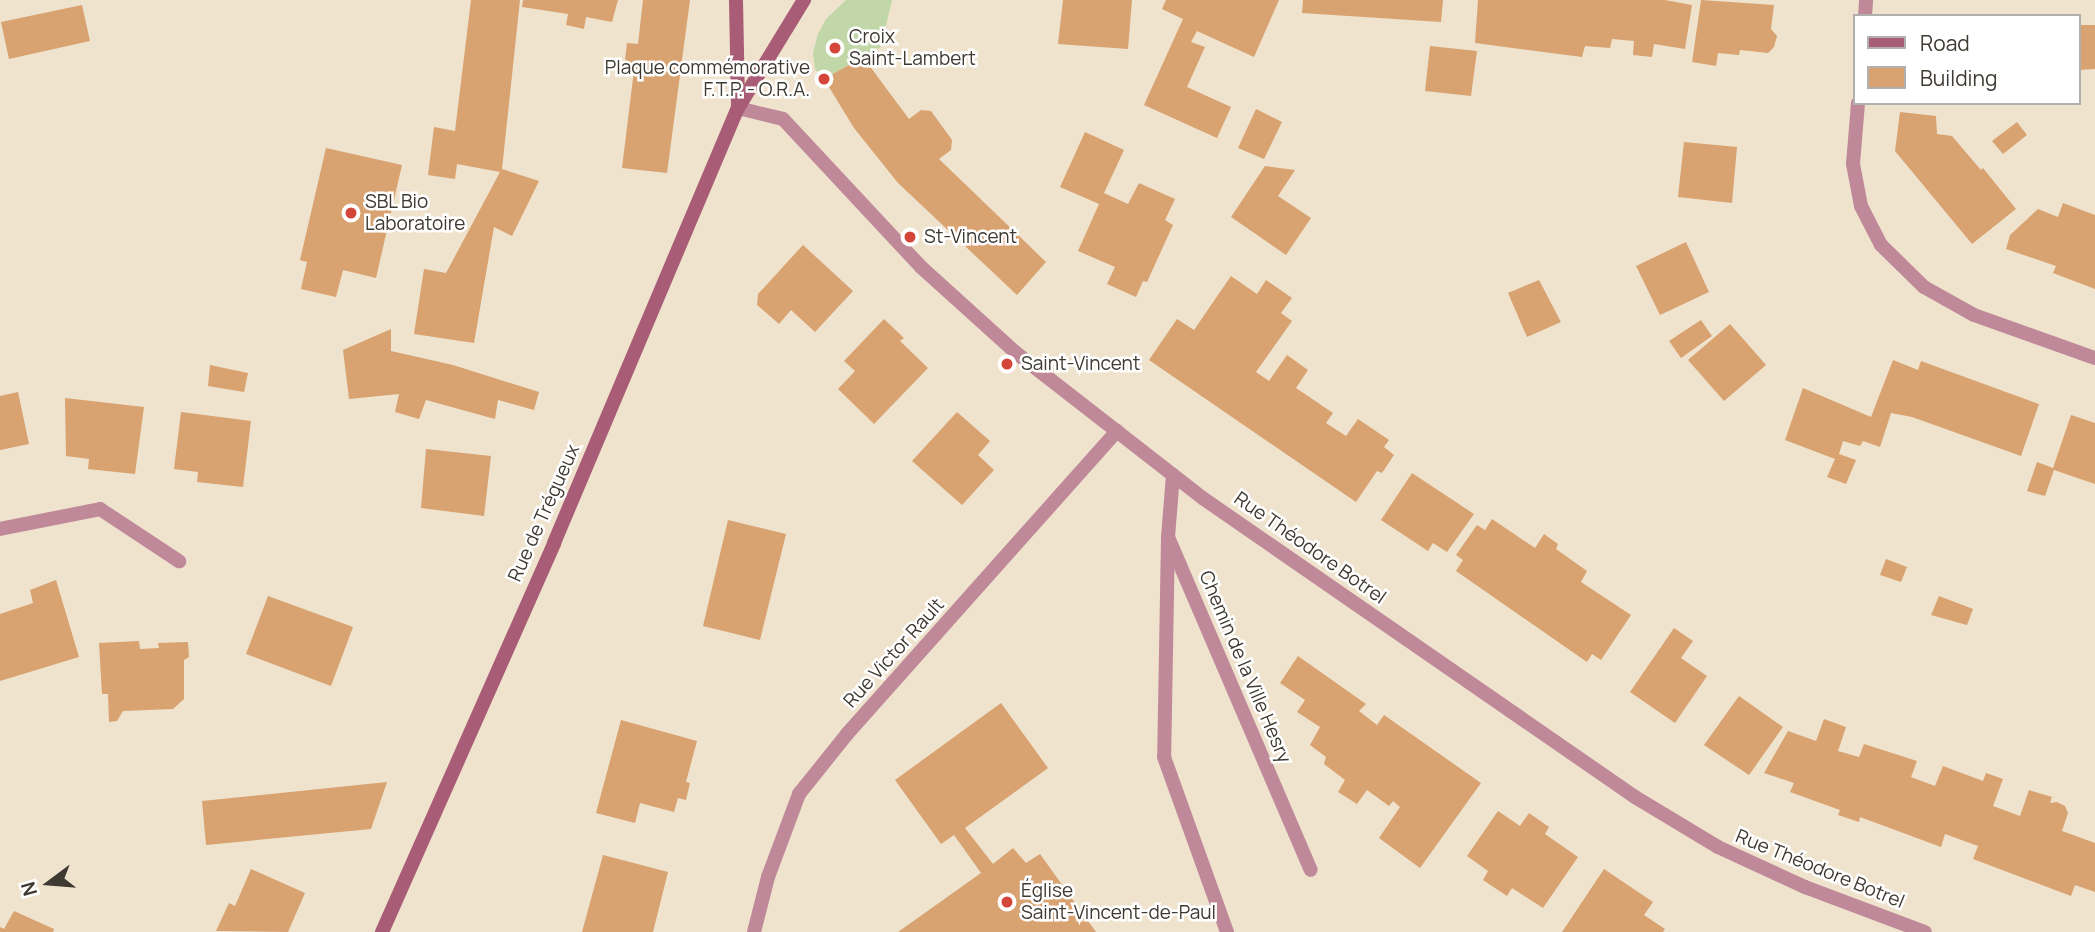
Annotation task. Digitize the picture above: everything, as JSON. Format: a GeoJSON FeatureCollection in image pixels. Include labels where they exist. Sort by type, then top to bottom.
{"type":"FeatureCollection","features":[{"type":"Feature","properties":{"kind":"main road","name":"Rue de Trégueux"},"geometry":{"type":"LineString","coordinates":[[736,0],[738,107]]}},
{"type":"Feature","properties":{"kind":"main road","name":"Rue de Trégueux"},"geometry":{"type":"LineString","coordinates":[[382,932],[554,543],[738,107],[804,0]]}},
{"type":"Feature","properties":{"kind":"street"},"geometry":{"type":"LineString","coordinates":[[1858,105],[1853,164],[1861,206],[1881,245],[1924,287],[1974,315],[2095,358]]}},
{"type":"Feature","properties":{"kind":"street","name":"Rue Théodore Botrel"},"geometry":{"type":"LineString","coordinates":[[738,107],[783,119],[921,267],[1015,352],[1173,475],[1635,797],[1718,847],[1805,887],[1925,932]]}},
{"type":"Feature","properties":{"kind":"street","name":"Rue Victor Rault"},"geometry":{"type":"LineString","coordinates":[[754,932],[768,877],[799,794],[847,734],[1117,431]]}},
{"type":"Feature","properties":{"kind":"street","name":"Chemin de la Ville Hesry"},"geometry":{"type":"LineString","coordinates":[[1173,475],[1168,537],[1311,870]]}},
{"type":"Feature","properties":{"kind":"street"},"geometry":{"type":"LineString","coordinates":[[0,529],[100,509],[179,561]]}},
{"type":"Feature","properties":{"kind":"street"},"geometry":{"type":"LineString","coordinates":[[1168,537],[1164,757],[1227,932]]}},
{"type":"Feature","properties":{"kind":"green space"},"geometry":{"type":"Polygon","coordinates":[[[846,0],[892,0],[881,47],[824,79],[815,69],[813,53],[818,34],[826,19],[846,0]]]}},
{"type":"Feature","properties":{"kind":"building"},"geometry":{"type":"Polygon","coordinates":[[[471,0],[520,0],[502,169],[539,181],[512,236],[494,227],[474,343],[414,334],[424,269],[446,273],[500,172],[457,164],[455,179],[428,175],[434,127],[455,131],[471,0]]]}},
{"type":"Feature","properties":{"kind":"building"},"geometry":{"type":"Polygon","coordinates":[[[523,0],[618,0],[612,22],[586,17],[584,29],[566,25],[568,14],[522,7],[523,0]]]}},
{"type":"Feature","properties":{"kind":"building"},"geometry":{"type":"Polygon","coordinates":[[[643,0],[690,0],[667,173],[622,168],[634,70],[624,69],[627,43],[638,44],[643,0]]]}},
{"type":"Feature","properties":{"kind":"building"},"geometry":{"type":"Polygon","coordinates":[[[1063,0],[1132,0],[1128,49],[1058,44],[1063,0]]]}},
{"type":"Feature","properties":{"kind":"building"},"geometry":{"type":"Polygon","coordinates":[[[1166,0],[1279,0],[1254,57],[1197,31],[1191,42],[1205,47],[1187,87],[1231,107],[1217,138],[1144,105],[1183,19],[1162,9],[1166,0]]]}},
{"type":"Feature","properties":{"kind":"building"},"geometry":{"type":"Polygon","coordinates":[[[1303,0],[1443,0],[1441,22],[1302,13],[1303,0]]]}},
{"type":"Feature","properties":{"kind":"building"},"geometry":{"type":"Polygon","coordinates":[[[1478,0],[1665,0],[1692,5],[1685,49],[1654,44],[1652,57],[1633,55],[1634,41],[1612,39],[1610,48],[1585,46],[1582,57],[1475,43],[1478,0]]]}},
{"type":"Feature","properties":{"kind":"building"},"geometry":{"type":"Polygon","coordinates":[[[1701,0],[1774,5],[1771,29],[1777,36],[1774,47],[1768,53],[1740,50],[1739,55],[1718,53],[1716,66],[1692,62],[1701,0]]]}},
{"type":"Feature","properties":{"kind":"building"},"geometry":{"type":"Polygon","coordinates":[[[82,5],[90,41],[9,59],[1,22],[82,5]]]}},
{"type":"Feature","properties":{"kind":"building"},"geometry":{"type":"Polygon","coordinates":[[[2081,25],[2095,25],[2095,69],[2081,70],[2081,25]]]}},
{"type":"Feature","properties":{"kind":"building"},"geometry":{"type":"Polygon","coordinates":[[[1430,46],[1477,51],[1471,96],[1425,91],[1430,46]]]}},
{"type":"Feature","properties":{"kind":"building"},"geometry":{"type":"Polygon","coordinates":[[[863,57],[909,119],[921,110],[931,111],[952,140],[951,150],[939,159],[1046,262],[1017,295],[898,183],[854,128],[824,79],[863,57]]]}},
{"type":"Feature","properties":{"kind":"building"},"geometry":{"type":"Polygon","coordinates":[[[1256,109],[1282,122],[1264,159],[1238,148],[1256,109]]]}},
{"type":"Feature","properties":{"kind":"building"},"geometry":{"type":"Polygon","coordinates":[[[1900,112],[1936,116],[1937,134],[1952,136],[1981,170],[1983,168],[2016,209],[1972,244],[1895,151],[1900,112]]]}},
{"type":"Feature","properties":{"kind":"building"},"geometry":{"type":"Polygon","coordinates":[[[2017,122],[2027,135],[2003,154],[1992,141],[2017,122]]]}},
{"type":"Feature","properties":{"kind":"building"},"geometry":{"type":"Polygon","coordinates":[[[1085,132],[1124,150],[1104,193],[1128,204],[1139,183],[1175,199],[1165,220],[1173,225],[1147,282],[1143,281],[1136,297],[1107,284],[1115,267],[1078,251],[1099,204],[1060,187],[1085,132]]]}},
{"type":"Feature","properties":{"kind":"building"},"geometry":{"type":"Polygon","coordinates":[[[1684,142],[1737,147],[1732,203],[1678,197],[1684,142]]]}},
{"type":"Feature","properties":{"kind":"building","name":"SBL Bio Laboratoire"},"geometry":{"type":"Polygon","coordinates":[[[326,148],[402,165],[376,278],[343,270],[336,297],[301,289],[307,262],[300,260],[326,148]]]}},
{"type":"Feature","properties":{"kind":"building"},"geometry":{"type":"Polygon","coordinates":[[[1265,166],[1295,170],[1278,196],[1311,218],[1286,255],[1231,217],[1265,166]]]}},
{"type":"Feature","properties":{"kind":"building"},"geometry":{"type":"Polygon","coordinates":[[[2063,203],[2095,215],[2095,289],[2053,273],[2056,266],[2006,249],[2010,235],[2038,209],[2058,217],[2063,203]]]}},
{"type":"Feature","properties":{"kind":"building"},"geometry":{"type":"Polygon","coordinates":[[[1686,242],[1709,292],[1660,315],[1636,266],[1686,242]]]}},
{"type":"Feature","properties":{"kind":"building"},"geometry":{"type":"Polygon","coordinates":[[[803,245],[853,291],[815,332],[791,310],[779,324],[757,305],[758,294],[803,245]]]}},
{"type":"Feature","properties":{"kind":"building"},"geometry":{"type":"Polygon","coordinates":[[[1231,276],[1257,294],[1266,280],[1292,298],[1281,313],[1292,321],[1256,372],[1269,381],[1287,355],[1308,370],[1296,388],[1333,413],[1326,423],[1346,436],[1358,419],[1389,440],[1384,447],[1394,455],[1382,473],[1377,471],[1356,502],[1149,360],[1177,319],[1194,330],[1231,276]]]}},
{"type":"Feature","properties":{"kind":"building"},"geometry":{"type":"Polygon","coordinates":[[[1539,280],[1561,322],[1527,337],[1508,293],[1539,280]]]}},
{"type":"Feature","properties":{"kind":"building"},"geometry":{"type":"Polygon","coordinates":[[[884,319],[904,338],[900,341],[928,368],[874,424],[838,389],[855,371],[844,361],[884,319]]]}},
{"type":"Feature","properties":{"kind":"building"},"geometry":{"type":"Polygon","coordinates":[[[1701,320],[1712,336],[1681,358],[1669,341],[1701,320]]]}},
{"type":"Feature","properties":{"kind":"building"},"geometry":{"type":"Polygon","coordinates":[[[1730,324],[1766,365],[1724,401],[1688,360],[1730,324]]]}},
{"type":"Feature","properties":{"kind":"building"},"geometry":{"type":"Polygon","coordinates":[[[391,329],[391,351],[453,365],[539,392],[534,410],[498,400],[495,419],[426,400],[419,419],[395,412],[399,394],[349,399],[343,350],[391,329]]]}},
{"type":"Feature","properties":{"kind":"building"},"geometry":{"type":"Polygon","coordinates":[[[1893,360],[1918,370],[1921,361],[2039,404],[2021,456],[1912,417],[1891,413],[1880,447],[1863,441],[1860,446],[1843,441],[1839,454],[1856,460],[1846,484],[1827,477],[1835,459],[1785,440],[1803,388],[1871,417],[1893,360]]]}},
{"type":"Feature","properties":{"kind":"building"},"geometry":{"type":"Polygon","coordinates":[[[210,365],[248,373],[244,392],[208,386],[210,365]]]}},
{"type":"Feature","properties":{"kind":"building"},"geometry":{"type":"Polygon","coordinates":[[[18,392],[29,444],[0,450],[0,396],[18,392]]]}},
{"type":"Feature","properties":{"kind":"building"},"geometry":{"type":"Polygon","coordinates":[[[65,398],[144,407],[135,474],[88,469],[89,459],[66,456],[65,398]]]}},
{"type":"Feature","properties":{"kind":"building"},"geometry":{"type":"Polygon","coordinates":[[[181,412],[251,421],[243,487],[197,482],[198,472],[174,469],[181,412]]]}},
{"type":"Feature","properties":{"kind":"building"},"geometry":{"type":"Polygon","coordinates":[[[957,412],[990,441],[978,455],[994,470],[962,505],[912,461],[957,412]]]}},
{"type":"Feature","properties":{"kind":"building"},"geometry":{"type":"Polygon","coordinates":[[[2071,415],[2095,423],[2095,484],[2054,470],[2045,496],[2027,491],[2037,462],[2053,468],[2071,415]]]}},
{"type":"Feature","properties":{"kind":"building"},"geometry":{"type":"Polygon","coordinates":[[[426,449],[491,456],[484,516],[421,508],[426,449]]]}},
{"type":"Feature","properties":{"kind":"building"},"geometry":{"type":"Polygon","coordinates":[[[1412,473],[1474,514],[1447,552],[1433,543],[1428,551],[1381,520],[1412,473]]]}},
{"type":"Feature","properties":{"kind":"building"},"geometry":{"type":"Polygon","coordinates":[[[1492,519],[1535,548],[1544,534],[1558,544],[1556,549],[1587,571],[1581,582],[1631,615],[1601,660],[1592,654],[1587,662],[1456,571],[1463,560],[1456,555],[1477,525],[1485,530],[1492,519]]]}},
{"type":"Feature","properties":{"kind":"building"},"geometry":{"type":"Polygon","coordinates":[[[728,520],[786,534],[760,640],[703,626],[728,520]]]}},
{"type":"Feature","properties":{"kind":"building"},"geometry":{"type":"Polygon","coordinates":[[[1886,559],[1907,567],[1901,582],[1880,575],[1886,559]]]}},
{"type":"Feature","properties":{"kind":"building"},"geometry":{"type":"Polygon","coordinates":[[[56,580],[79,657],[0,681],[0,614],[33,603],[30,590],[56,580]]]}},
{"type":"Feature","properties":{"kind":"building"},"geometry":{"type":"Polygon","coordinates":[[[268,596],[353,627],[331,686],[246,654],[268,596]]]}},
{"type":"Feature","properties":{"kind":"building"},"geometry":{"type":"Polygon","coordinates":[[[1939,596],[1973,609],[1967,625],[1931,615],[1939,596]]]}},
{"type":"Feature","properties":{"kind":"building"},"geometry":{"type":"Polygon","coordinates":[[[1674,628],[1693,641],[1681,658],[1707,676],[1675,723],[1630,692],[1674,628]]]}},
{"type":"Feature","properties":{"kind":"building"},"geometry":{"type":"Polygon","coordinates":[[[139,641],[140,649],[159,648],[158,643],[188,642],[189,657],[184,660],[184,699],[173,709],[123,711],[117,721],[109,722],[108,694],[102,694],[99,643],[139,641]]]}},
{"type":"Feature","properties":{"kind":"building"},"geometry":{"type":"Polygon","coordinates":[[[1298,656],[1366,704],[1359,711],[1377,725],[1384,715],[1481,783],[1420,868],[1379,838],[1400,807],[1393,801],[1389,806],[1367,790],[1357,804],[1338,792],[1345,780],[1324,764],[1326,757],[1310,745],[1320,727],[1297,712],[1305,700],[1280,683],[1298,656]]]}},
{"type":"Feature","properties":{"kind":"building"},"geometry":{"type":"Polygon","coordinates":[[[1739,696],[1783,727],[1749,775],[1704,745],[1739,696]]]}},
{"type":"Feature","properties":{"kind":"building"},"geometry":{"type":"Polygon","coordinates":[[[1001,703],[1048,768],[965,828],[993,864],[1013,848],[1026,863],[1040,854],[1096,932],[898,932],[981,873],[954,835],[941,844],[895,780],[1001,703]]]}},
{"type":"Feature","properties":{"kind":"building"},"geometry":{"type":"Polygon","coordinates":[[[1824,719],[1846,727],[1838,751],[1859,757],[1864,744],[1917,761],[1911,777],[1935,786],[1943,766],[1983,781],[1986,773],[2003,779],[1993,806],[2020,816],[2029,790],[2052,797],[2050,803],[2057,802],[2065,806],[2068,813],[2062,831],[2095,843],[2095,892],[2075,885],[2071,896],[1973,859],[1978,846],[1945,834],[1941,847],[1860,817],[1859,822],[1838,815],[1840,810],[1790,792],[1794,783],[1764,773],[1788,731],[1816,741],[1824,719]]]}},
{"type":"Feature","properties":{"kind":"building"},"geometry":{"type":"Polygon","coordinates":[[[621,720],[697,741],[686,782],[690,783],[686,800],[678,798],[674,812],[640,803],[635,823],[596,813],[621,720]]]}},
{"type":"Feature","properties":{"kind":"building"},"geometry":{"type":"Polygon","coordinates":[[[387,782],[371,829],[206,845],[202,801],[387,782]]]}},
{"type":"Feature","properties":{"kind":"building"},"geometry":{"type":"Polygon","coordinates":[[[1498,811],[1520,826],[1529,813],[1549,827],[1545,834],[1578,857],[1543,908],[1512,888],[1507,896],[1483,880],[1488,871],[1467,856],[1498,811]]]}},
{"type":"Feature","properties":{"kind":"building"},"geometry":{"type":"Polygon","coordinates":[[[603,855],[668,872],[653,932],[582,932],[603,855]]]}},
{"type":"Feature","properties":{"kind":"building"},"geometry":{"type":"Polygon","coordinates":[[[251,869],[305,893],[288,932],[216,931],[229,903],[235,906],[251,869]]]}},
{"type":"Feature","properties":{"kind":"building"},"geometry":{"type":"Polygon","coordinates":[[[1604,869],[1653,902],[1644,915],[1665,929],[1663,932],[1562,932],[1604,869]]]}},
{"type":"Feature","properties":{"kind":"building"},"geometry":{"type":"Polygon","coordinates":[[[14,911],[54,929],[53,932],[0,932],[0,927],[4,929],[14,911]]]}},
{"type":"Feature","properties":{"kind":"place","name":"Croix Saint-Lambert"},"geometry":{"type":"Point","coordinates":[835,48]}},
{"type":"Feature","properties":{"kind":"place","name":"Plaque commémorative F.T.P. - O.R.A."},"geometry":{"type":"Point","coordinates":[824,79]}},
{"type":"Feature","properties":{"kind":"place","name":"SBL Bio Laboratoire"},"geometry":{"type":"Point","coordinates":[351,213]}},
{"type":"Feature","properties":{"kind":"place","name":"St-Vincent"},"geometry":{"type":"Point","coordinates":[910,237]}},
{"type":"Feature","properties":{"kind":"place","name":"Saint-Vincent"},"geometry":{"type":"Point","coordinates":[1007,364]}},
{"type":"Feature","properties":{"kind":"place","name":"Église Saint-Vincent-de-Paul"},"geometry":{"type":"Point","coordinates":[1007,902]}}]}
